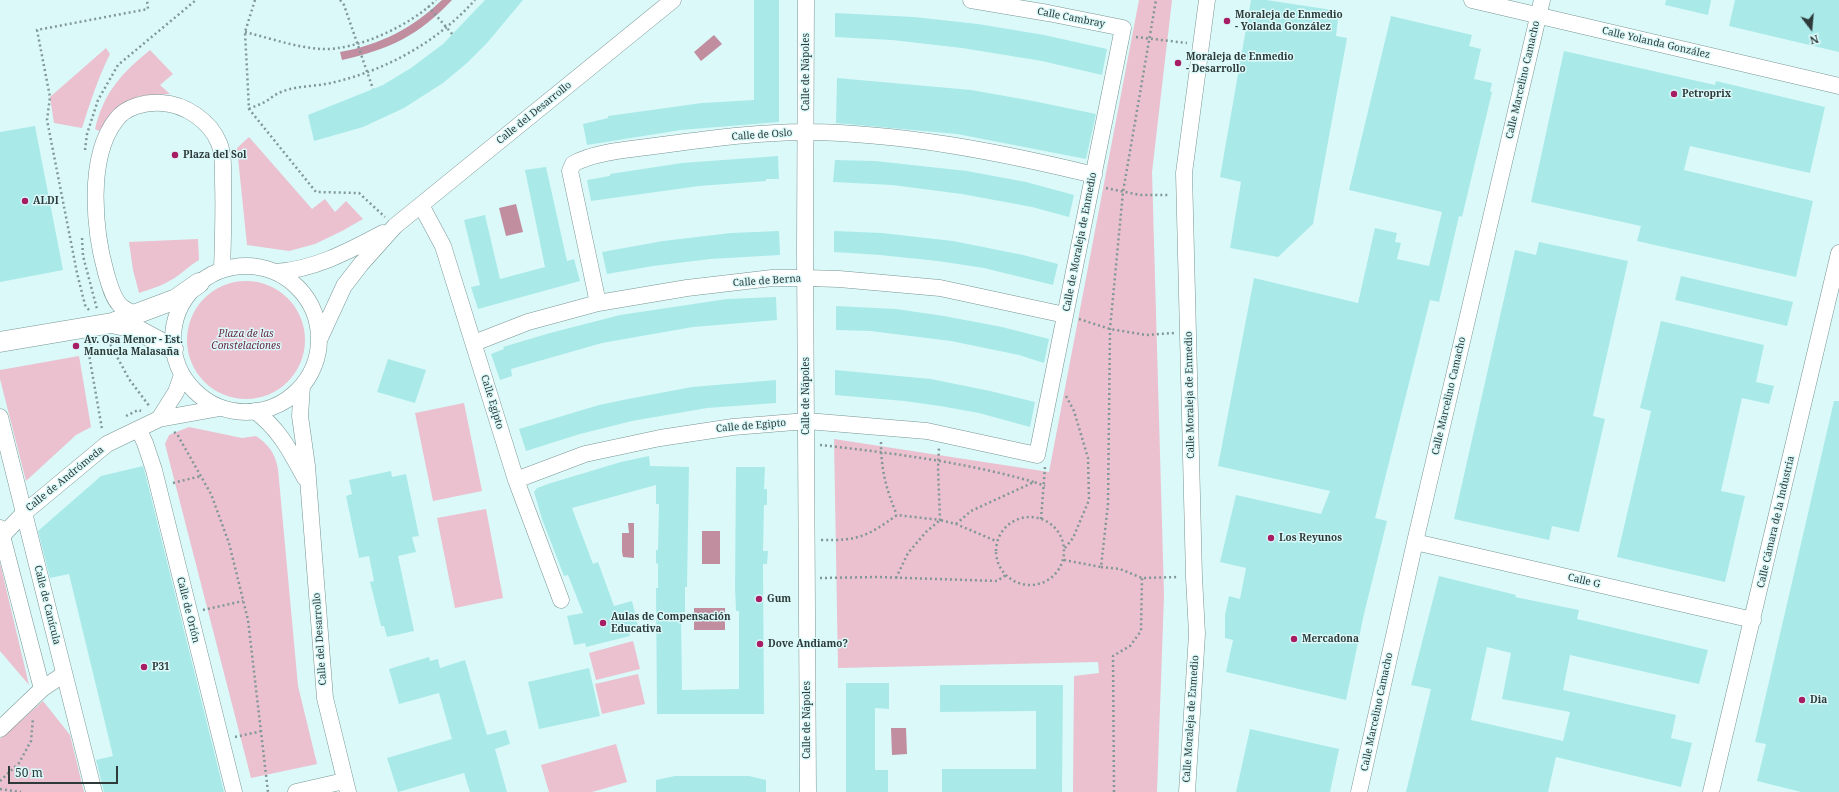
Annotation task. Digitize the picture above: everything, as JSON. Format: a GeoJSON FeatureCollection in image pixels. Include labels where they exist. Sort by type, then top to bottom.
{"type":"FeatureCollection","features":[{"type":"Feature","properties":{"kind":"street","name":"Calle del Desarrollo"},"geometry":{"type":"LineString","coordinates":[[320,338],[344,286],[360,264],[395,226],[673,0]]}},
{"type":"Feature","properties":{"kind":"street","name":"Calle de Nápoles"},"geometry":{"type":"LineString","coordinates":[[806,0],[808,792]]}},
{"type":"Feature","properties":{"kind":"street","name":"Calle Cambray"},"geometry":{"type":"LineString","coordinates":[[971,0],[1048,13],[1122,31]]}},
{"type":"Feature","properties":{"kind":"street","name":"Calle Moraleja de Enmedio"},"geometry":{"type":"LineString","coordinates":[[1186,792],[1197,634],[1194,577],[1184,174],[1207,0]]}},
{"type":"Feature","properties":{"kind":"street","name":"Calle Yolanda González"},"geometry":{"type":"LineString","coordinates":[[1472,0],[1540,7],[1839,86]]}},
{"type":"Feature","properties":{"kind":"street","name":"Calle Marcelino Camacho"},"geometry":{"type":"LineString","coordinates":[[1360,792],[1415,542],[1540,7]]}},
{"type":"Feature","properties":{"kind":"street","name":"Calle de Moraleja de Enmedio"},"geometry":{"type":"LineString","coordinates":[[1037,455],[1122,31]]}},
{"type":"Feature","properties":{"kind":"street"},"geometry":{"type":"LineString","coordinates":[[134,314],[118,304],[109,284],[101,255],[96,190],[104,139],[116,119],[132,108],[149,102],[171,103],[189,110],[208,127],[219,143],[223,175],[222,270]]}},
{"type":"Feature","properties":{"kind":"street","name":"Calle de Oslo"},"geometry":{"type":"LineString","coordinates":[[598,303],[570,170],[573,164],[590,156],[688,141],[806,132],[885,137],[956,146],[1025,158],[1093,179]]}},
{"type":"Feature","properties":{"kind":"street","name":"Calle Egipto"},"geometry":{"type":"LineString","coordinates":[[421,205],[443,246],[516,480],[561,600]]}},
{"type":"Feature","properties":{"kind":"street","name":"Calle del Desarrollo"},"geometry":{"type":"LineString","coordinates":[[275,272],[292,271],[315,265],[395,226]]}},
{"type":"Feature","properties":{"kind":"street","name":"Calle Cámara de la Industria"},"geometry":{"type":"LineString","coordinates":[[1711,792],[1839,253]]}},
{"type":"Feature","properties":{"kind":"street"},"geometry":{"type":"LineString","coordinates":[[0,342],[107,323],[176,299],[199,283],[222,270],[249,266],[275,272],[292,282],[305,296],[314,314],[320,338],[318,352],[312,370],[302,386],[289,398],[273,407],[255,411],[237,412],[220,408],[200,396],[192,388],[182,375],[176,362],[173,349],[173,331],[178,313],[186,297],[199,283]]}},
{"type":"Feature","properties":{"kind":"street","name":"Calle de Berna"},"geometry":{"type":"LineString","coordinates":[[474,343],[528,322],[598,303],[687,288],[772,278],[806,278],[940,288],[1065,315]]}},
{"type":"Feature","properties":{"kind":"street"},"geometry":{"type":"LineString","coordinates":[[107,323],[134,328],[173,349]]}},
{"type":"Feature","properties":{"kind":"street","name":"Calle de Andrómeda"},"geometry":{"type":"LineString","coordinates":[[159,419],[176,392],[182,375]]}},
{"type":"Feature","properties":{"kind":"street","name":"Calle del Desarrollo"},"geometry":{"type":"LineString","coordinates":[[302,386],[300,416],[307,466],[307,483],[325,698],[346,786]]}},
{"type":"Feature","properties":{"kind":"street","name":"Calle de Andrómeda"},"geometry":{"type":"LineString","coordinates":[[1,534],[107,444],[139,430],[159,419],[220,408]]}},
{"type":"Feature","properties":{"kind":"street","name":"Calle del Desarrollo"},"geometry":{"type":"LineString","coordinates":[[255,411],[268,421],[286,443],[307,483]]}},
{"type":"Feature","properties":{"kind":"street","name":"Calle de Canícula"},"geometry":{"type":"LineString","coordinates":[[0,417],[94,792]]}},
{"type":"Feature","properties":{"kind":"street","name":"Calle de Egipto"},"geometry":{"type":"LineString","coordinates":[[516,480],[584,454],[660,438],[733,427],[806,421],[927,431],[1037,455]]}},
{"type":"Feature","properties":{"kind":"street","name":"Calle de Orión"},"geometry":{"type":"LineString","coordinates":[[139,430],[145,443],[158,487],[234,792]]}},
{"type":"Feature","properties":{"kind":"street"},"geometry":{"type":"LineString","coordinates":[[1,534],[42,689]]}},
{"type":"Feature","properties":{"kind":"street","name":"Calle G"},"geometry":{"type":"LineString","coordinates":[[1415,542],[1753,620]]}},
{"type":"Feature","properties":{"kind":"street"},"geometry":{"type":"LineString","coordinates":[[0,729],[42,689],[64,674]]}},
{"type":"Feature","properties":{"kind":"street"},"geometry":{"type":"LineString","coordinates":[[296,792],[346,786]]}},
{"type":"Feature","properties":{"kind":"path"},"geometry":{"type":"LineString","coordinates":[[108,426],[101,429],[88,349],[107,323],[84,305],[47,120],[50,97],[37,30],[148,9],[147,0]]}},
{"type":"Feature","properties":{"kind":"path"},"geometry":{"type":"LineString","coordinates":[[118,65],[196,0]]}},
{"type":"Feature","properties":{"kind":"path"},"geometry":{"type":"LineString","coordinates":[[255,0],[245,32],[249,110],[316,192],[359,193],[395,226]]}},
{"type":"Feature","properties":{"kind":"path"},"geometry":{"type":"LineString","coordinates":[[340,0],[344,5],[374,89]]}},
{"type":"Feature","properties":{"kind":"path"},"geometry":{"type":"LineString","coordinates":[[245,32],[321,49],[358,44],[398,28],[436,0]]}},
{"type":"Feature","properties":{"kind":"path"},"geometry":{"type":"LineString","coordinates":[[249,110],[280,92],[301,86],[334,83],[386,65],[417,49],[447,28],[475,0]]}},
{"type":"Feature","properties":{"kind":"path"},"geometry":{"type":"LineString","coordinates":[[1101,567],[1108,504],[1110,329],[1123,192],[1156,0]]}},
{"type":"Feature","properties":{"kind":"path"},"geometry":{"type":"LineString","coordinates":[[428,6],[452,35]]}},
{"type":"Feature","properties":{"kind":"path"},"geometry":{"type":"LineString","coordinates":[[1122,31],[1149,39],[1201,45]]}},
{"type":"Feature","properties":{"kind":"path"},"geometry":{"type":"LineString","coordinates":[[1093,179],[1123,192],[1140,195],[1184,194]]}},
{"type":"Feature","properties":{"kind":"path"},"geometry":{"type":"LineString","coordinates":[[1065,315],[1110,329],[1146,335],[1188,332]]}},
{"type":"Feature","properties":{"kind":"path"},"geometry":{"type":"LineString","coordinates":[[1054,372],[1074,411],[1088,458],[1089,500],[1073,538],[1065,548]]}},
{"type":"Feature","properties":{"kind":"path"},"geometry":{"type":"LineString","coordinates":[[120,420],[138,410],[159,419]]}},
{"type":"Feature","properties":{"kind":"path"},"geometry":{"type":"LineString","coordinates":[[881,428],[881,463],[886,490],[897,515]]}},
{"type":"Feature","properties":{"kind":"path"},"geometry":{"type":"LineString","coordinates":[[940,434],[938,461],[940,520]]}},
{"type":"Feature","properties":{"kind":"path"},"geometry":{"type":"LineString","coordinates":[[807,444],[881,452],[975,466],[1045,486]]}},
{"type":"Feature","properties":{"kind":"path"},"geometry":{"type":"LineString","coordinates":[[1037,455],[1046,459],[1045,486],[1041,519]]}},
{"type":"Feature","properties":{"kind":"path"},"geometry":{"type":"LineString","coordinates":[[158,487],[202,476]]}},
{"type":"Feature","properties":{"kind":"path"},"geometry":{"type":"LineString","coordinates":[[956,524],[971,511],[1034,482]]}},
{"type":"Feature","properties":{"kind":"path"},"geometry":{"type":"LineString","coordinates":[[807,539],[851,539],[873,532],[897,515],[940,520],[956,524],[996,541]]}},
{"type":"Feature","properties":{"kind":"path"},"geometry":{"type":"LineString","coordinates":[[1035,516],[1041,519],[1054,526],[1061,536],[1065,548],[1064,560],[1058,571],[1050,579],[1043,583],[1032,586],[1020,584],[1001,570],[996,559],[996,541],[1008,524],[1022,517],[1035,516]]}},
{"type":"Feature","properties":{"kind":"path"},"geometry":{"type":"LineString","coordinates":[[896,578],[908,553],[926,532],[940,520]]}},
{"type":"Feature","properties":{"kind":"path"},"geometry":{"type":"LineString","coordinates":[[1064,560],[1120,569],[1142,578],[1194,577]]}},
{"type":"Feature","properties":{"kind":"path"},"geometry":{"type":"LineString","coordinates":[[807,578],[896,578],[997,581],[1006,575]]}},
{"type":"Feature","properties":{"kind":"path"},"geometry":{"type":"LineString","coordinates":[[1114,792],[1113,656],[1130,646],[1141,632],[1142,578]]}},
{"type":"Feature","properties":{"kind":"path"},"geometry":{"type":"LineString","coordinates":[[189,614],[243,601]]}},
{"type":"Feature","properties":{"kind":"path"},"geometry":{"type":"LineString","coordinates":[[0,781],[19,762],[31,741],[34,713],[29,702]]}},
{"type":"Feature","properties":{"kind":"path"},"geometry":{"type":"LineString","coordinates":[[221,740],[262,731]]}},
{"type":"Feature","properties":{"kind":"path"},"geometry":{"type":"LineString","coordinates":[[0,789],[21,792]]}},
{"type":"Feature","properties":{"kind":"green space"},"geometry":{"type":"Polygon","coordinates":[[[1139,0],[1172,0],[1152,172],[1164,595],[1157,792],[1073,792],[1074,676],[1099,673],[1098,662],[838,668],[834,439],[1049,472],[1139,0]]]}},
{"type":"Feature","properties":{"kind":"green space"},"geometry":{"type":"Polygon","coordinates":[[[106,48],[110,54],[98,81],[82,128],[54,123],[50,97],[106,48]]]}},
{"type":"Feature","properties":{"kind":"green space"},"geometry":{"type":"Polygon","coordinates":[[[150,50],[173,74],[160,85],[170,94],[139,96],[115,110],[99,131],[95,129],[103,104],[115,85],[130,67],[150,50]]]}},
{"type":"Feature","properties":{"kind":"green space"},"geometry":{"type":"Polygon","coordinates":[[[249,137],[312,209],[325,199],[335,212],[346,201],[363,219],[315,244],[289,251],[247,245],[237,148],[249,137]]]}},
{"type":"Feature","properties":{"kind":"green space"},"geometry":{"type":"Polygon","coordinates":[[[198,239],[199,260],[178,276],[156,287],[139,293],[133,270],[129,242],[198,239]]]}},
{"type":"Feature","properties":{"kind":"green space","name":"Plaza de las Constelaciones"},"geometry":{"type":"Polygon","coordinates":[[[246,281],[257,282],[269,286],[288,298],[300,317],[304,329],[304,351],[300,363],[288,382],[269,394],[257,398],[246,399],[235,398],[223,394],[204,382],[192,363],[188,351],[187,340],[188,329],[192,317],[204,298],[223,286],[235,282],[246,281]]]}},
{"type":"Feature","properties":{"kind":"green space"},"geometry":{"type":"Polygon","coordinates":[[[79,356],[91,427],[76,435],[26,481],[0,379],[0,370],[79,356]]]}},
{"type":"Feature","properties":{"kind":"green space"},"geometry":{"type":"Polygon","coordinates":[[[464,403],[482,491],[433,501],[415,413],[464,403]]]}},
{"type":"Feature","properties":{"kind":"green space"},"geometry":{"type":"Polygon","coordinates":[[[189,427],[242,438],[256,436],[268,446],[275,458],[278,469],[298,686],[317,764],[251,778],[165,444],[169,435],[189,427]]]}},
{"type":"Feature","properties":{"kind":"green space"},"geometry":{"type":"Polygon","coordinates":[[[486,509],[503,598],[455,608],[437,518],[486,509]]]}},
{"type":"Feature","properties":{"kind":"green space"},"geometry":{"type":"Polygon","coordinates":[[[0,563],[29,685],[0,651],[0,563]]]}},
{"type":"Feature","properties":{"kind":"green space"},"geometry":{"type":"Polygon","coordinates":[[[633,641],[640,669],[596,680],[589,653],[633,641]]]}},
{"type":"Feature","properties":{"kind":"green space"},"geometry":{"type":"Polygon","coordinates":[[[638,674],[645,704],[602,714],[595,684],[638,674]]]}},
{"type":"Feature","properties":{"kind":"green space"},"geometry":{"type":"Polygon","coordinates":[[[43,701],[70,735],[84,792],[0,792],[0,739],[43,701]]]}},
{"type":"Feature","properties":{"kind":"green space"},"geometry":{"type":"Polygon","coordinates":[[[616,744],[627,782],[592,792],[549,792],[541,765],[616,744]]]}},
{"type":"Feature","properties":{"kind":"shaded area"},"geometry":{"type":"Polygon","coordinates":[[[442,0],[452,0],[415,32],[389,46],[342,60],[340,52],[369,45],[395,34],[408,27],[442,0]]]}},
{"type":"Feature","properties":{"kind":"shaded area"},"geometry":{"type":"Polygon","coordinates":[[[714,35],[722,44],[701,61],[694,52],[714,35]]]}},
{"type":"Feature","properties":{"kind":"shaded area"},"geometry":{"type":"Polygon","coordinates":[[[516,204],[523,232],[506,236],[499,208],[516,204]]]}},
{"type":"Feature","properties":{"kind":"shaded area"},"geometry":{"type":"Polygon","coordinates":[[[628,523],[634,523],[634,558],[623,557],[622,552],[622,533],[629,533],[628,523]]]}},
{"type":"Feature","properties":{"kind":"shaded area"},"geometry":{"type":"Polygon","coordinates":[[[702,531],[720,531],[720,564],[702,564],[702,531]]]}},
{"type":"Feature","properties":{"kind":"shaded area"},"geometry":{"type":"Polygon","coordinates":[[[694,608],[725,608],[725,630],[694,630],[694,608]]]}},
{"type":"Feature","properties":{"kind":"shaded area"},"geometry":{"type":"Polygon","coordinates":[[[891,728],[906,728],[907,754],[892,755],[891,728]]]}},
{"type":"Feature","properties":{"kind":"building"},"geometry":{"type":"Polygon","coordinates":[[[485,0],[523,0],[487,43],[467,63],[443,83],[404,108],[363,127],[314,141],[308,115],[383,85],[411,68],[443,44],[485,0]]]}},
{"type":"Feature","properties":{"kind":"building"},"geometry":{"type":"Polygon","coordinates":[[[754,0],[779,0],[779,122],[681,130],[587,145],[583,124],[608,118],[608,116],[702,103],[754,100],[754,0]]]}},
{"type":"Feature","properties":{"kind":"building"},"geometry":{"type":"Polygon","coordinates":[[[1251,0],[1266,0],[1339,11],[1336,36],[1347,38],[1313,224],[1278,257],[1230,248],[1241,182],[1220,177],[1251,0]]]}},
{"type":"Feature","properties":{"kind":"building"},"geometry":{"type":"Polygon","coordinates":[[[1666,0],[1711,0],[1708,15],[1665,5],[1666,0]]]}},
{"type":"Feature","properties":{"kind":"building"},"geometry":{"type":"Polygon","coordinates":[[[1735,0],[1839,0],[1839,52],[1729,26],[1735,0]]]}},
{"type":"Feature","properties":{"kind":"building"},"geometry":{"type":"Polygon","coordinates":[[[835,13],[914,17],[978,24],[1044,35],[1107,49],[1102,75],[1042,61],[962,48],[892,40],[835,37],[835,13]]]}},
{"type":"Feature","properties":{"kind":"building"},"geometry":{"type":"Polygon","coordinates":[[[1391,16],[1472,35],[1469,46],[1481,49],[1474,79],[1492,83],[1490,91],[1492,92],[1462,217],[1459,216],[1439,302],[1430,300],[1375,518],[1387,521],[1364,614],[1346,700],[1226,672],[1233,640],[1225,638],[1225,615],[1229,596],[1240,599],[1246,568],[1220,562],[1236,495],[1321,514],[1330,491],[1218,466],[1254,278],[1358,303],[1375,228],[1397,233],[1395,242],[1401,243],[1397,259],[1429,266],[1442,212],[1349,190],[1391,16]]]}},
{"type":"Feature","properties":{"kind":"building"},"geometry":{"type":"Polygon","coordinates":[[[1564,51],[1715,85],[1716,81],[1825,107],[1810,173],[1690,146],[1684,170],[1813,201],[1796,277],[1637,241],[1641,226],[1531,202],[1564,51]]]}},
{"type":"Feature","properties":{"kind":"building"},"geometry":{"type":"Polygon","coordinates":[[[837,78],[971,90],[1096,114],[1086,159],[957,134],[836,123],[837,78]]]}},
{"type":"Feature","properties":{"kind":"building","name":"ALDI"},"geometry":{"type":"Polygon","coordinates":[[[35,126],[63,270],[0,282],[0,132],[35,126]]]}},
{"type":"Feature","properties":{"kind":"building"},"geometry":{"type":"Polygon","coordinates":[[[778,156],[779,179],[766,179],[766,181],[699,186],[591,201],[587,180],[610,176],[610,174],[682,163],[778,156]]]}},
{"type":"Feature","properties":{"kind":"building"},"geometry":{"type":"Polygon","coordinates":[[[835,160],[875,161],[967,171],[1026,182],[1074,195],[1069,217],[1032,207],[962,194],[892,185],[833,182],[835,160]]]}},
{"type":"Feature","properties":{"kind":"building"},"geometry":{"type":"Polygon","coordinates":[[[546,167],[567,261],[574,259],[580,281],[478,309],[471,287],[480,285],[464,220],[485,215],[500,279],[545,267],[525,170],[546,167]]]}},
{"type":"Feature","properties":{"kind":"building"},"geometry":{"type":"Polygon","coordinates":[[[779,231],[780,255],[710,259],[653,266],[607,274],[602,252],[663,241],[731,233],[779,231]]]}},
{"type":"Feature","properties":{"kind":"building"},"geometry":{"type":"Polygon","coordinates":[[[834,231],[882,233],[953,241],[1023,255],[1058,264],[1053,285],[984,268],[938,261],[834,252],[834,231]]]}},
{"type":"Feature","properties":{"kind":"building"},"geometry":{"type":"Polygon","coordinates":[[[1539,242],[1628,261],[1593,416],[1605,419],[1579,532],[1552,526],[1549,540],[1454,519],[1515,250],[1536,255],[1539,242]]]}},
{"type":"Feature","properties":{"kind":"building"},"geometry":{"type":"Polygon","coordinates":[[[1681,276],[1793,302],[1787,326],[1675,300],[1681,276]]]}},
{"type":"Feature","properties":{"kind":"building"},"geometry":{"type":"Polygon","coordinates":[[[776,297],[777,320],[693,327],[602,343],[511,369],[512,376],[500,380],[491,354],[504,349],[503,347],[620,315],[727,299],[776,297]]]}},
{"type":"Feature","properties":{"kind":"building"},"geometry":{"type":"Polygon","coordinates":[[[836,306],[896,309],[944,316],[1002,327],[1049,339],[1044,363],[1019,355],[951,341],[870,331],[836,330],[836,306]]]}},
{"type":"Feature","properties":{"kind":"building"},"geometry":{"type":"Polygon","coordinates":[[[1661,321],[1764,345],[1756,382],[1774,386],[1769,404],[1742,398],[1721,491],[1745,496],[1725,582],[1617,557],[1651,411],[1640,408],[1661,321]]]}},
{"type":"Feature","properties":{"kind":"building"},"geometry":{"type":"Polygon","coordinates":[[[388,359],[426,370],[415,403],[377,392],[388,359]]]}},
{"type":"Feature","properties":{"kind":"building"},"geometry":{"type":"Polygon","coordinates":[[[835,370],[931,379],[1035,402],[1030,427],[979,413],[940,406],[904,401],[835,395],[835,370]]]}},
{"type":"Feature","properties":{"kind":"building"},"geometry":{"type":"Polygon","coordinates":[[[776,380],[776,403],[707,408],[632,421],[580,434],[526,451],[519,429],[599,405],[623,400],[692,387],[776,380]]]}},
{"type":"Feature","properties":{"kind":"building"},"geometry":{"type":"Polygon","coordinates":[[[1834,401],[1839,401],[1839,792],[1801,792],[1757,781],[1766,744],[1755,742],[1834,401]]]}},
{"type":"Feature","properties":{"kind":"building"},"geometry":{"type":"Polygon","coordinates":[[[649,456],[650,466],[689,467],[687,587],[685,587],[685,612],[681,612],[682,690],[739,689],[739,611],[736,611],[735,587],[736,467],[765,467],[764,489],[767,489],[767,505],[764,505],[763,551],[768,551],[767,564],[763,564],[764,714],[657,714],[656,588],[658,588],[658,564],[656,563],[656,550],[658,550],[659,504],[656,504],[656,485],[572,508],[593,564],[598,562],[614,606],[632,601],[639,630],[629,632],[630,636],[586,647],[585,643],[574,645],[567,616],[583,613],[568,575],[564,576],[542,519],[534,492],[537,488],[551,483],[621,462],[649,456]]]}},
{"type":"Feature","properties":{"kind":"building","name":"P31"},"geometry":{"type":"Polygon","coordinates":[[[143,466],[224,792],[104,792],[96,760],[113,756],[69,574],[50,578],[38,531],[101,476],[143,466]]]}},
{"type":"Feature","properties":{"kind":"building"},"geometry":{"type":"Polygon","coordinates":[[[391,471],[392,477],[406,474],[419,536],[412,537],[416,552],[398,556],[414,631],[387,637],[384,626],[381,626],[370,582],[374,581],[369,556],[359,558],[346,496],[352,494],[349,480],[391,471]]]}},
{"type":"Feature","properties":{"kind":"building"},"geometry":{"type":"Polygon","coordinates":[[[1439,576],[1516,595],[1515,597],[1579,610],[1577,619],[1708,650],[1699,684],[1570,655],[1563,690],[1676,715],[1671,738],[1692,743],[1681,787],[1556,757],[1548,792],[1406,792],[1431,689],[1411,685],[1439,576]],[[1487,647],[1471,720],[1563,741],[1570,712],[1502,699],[1511,653],[1487,647]]]}},
{"type":"Feature","properties":{"kind":"building"},"geometry":{"type":"Polygon","coordinates":[[[429,657],[430,661],[438,659],[440,668],[465,660],[487,735],[506,730],[510,744],[495,749],[507,792],[470,792],[464,773],[398,792],[387,758],[452,739],[439,693],[399,704],[389,669],[429,657]]]}},
{"type":"Feature","properties":{"kind":"building"},"geometry":{"type":"Polygon","coordinates":[[[589,668],[600,716],[539,729],[528,682],[589,668]]]}},
{"type":"Feature","properties":{"kind":"building"},"geometry":{"type":"Polygon","coordinates":[[[846,683],[889,683],[889,709],[875,708],[875,770],[888,770],[888,792],[846,792],[846,683]]]}},
{"type":"Feature","properties":{"kind":"building"},"geometry":{"type":"Polygon","coordinates":[[[940,685],[1063,685],[1062,792],[942,792],[942,769],[1036,769],[1036,711],[940,712],[940,685]]]}},
{"type":"Feature","properties":{"kind":"building"},"geometry":{"type":"Polygon","coordinates":[[[1250,729],[1339,749],[1330,792],[1236,792],[1250,729]]]}},
{"type":"Feature","properties":{"kind":"building"},"geometry":{"type":"Polygon","coordinates":[[[675,776],[749,776],[766,780],[766,792],[656,792],[656,780],[675,776]]]}},
{"type":"Feature","properties":{"kind":"place","name":"Moraleja de Enmedio - Yolanda González"},"geometry":{"type":"Point","coordinates":[1227,21]}},
{"type":"Feature","properties":{"kind":"place","name":"Moraleja de Enmedio - Desarrollo"},"geometry":{"type":"Point","coordinates":[1178,63]}},
{"type":"Feature","properties":{"kind":"place","name":"Petroprix"},"geometry":{"type":"Point","coordinates":[1674,94]}},
{"type":"Feature","properties":{"kind":"place","name":"Plaza del Sol"},"geometry":{"type":"Point","coordinates":[175,155]}},
{"type":"Feature","properties":{"kind":"place","name":"ALDI"},"geometry":{"type":"Point","coordinates":[25,201]}},
{"type":"Feature","properties":{"kind":"place","name":"Av. Osa Menor - Est. Manuela Malasaña"},"geometry":{"type":"Point","coordinates":[76,346]}},
{"type":"Feature","properties":{"kind":"place","name":"Los Reyunos"},"geometry":{"type":"Point","coordinates":[1271,538]}},
{"type":"Feature","properties":{"kind":"place","name":"Gum"},"geometry":{"type":"Point","coordinates":[759,599]}},
{"type":"Feature","properties":{"kind":"place","name":"Aulas de Compensación Educativa"},"geometry":{"type":"Point","coordinates":[603,623]}},
{"type":"Feature","properties":{"kind":"place","name":"Mercadona"},"geometry":{"type":"Point","coordinates":[1294,639]}},
{"type":"Feature","properties":{"kind":"place","name":"Dove Andiamo?"},"geometry":{"type":"Point","coordinates":[760,644]}},
{"type":"Feature","properties":{"kind":"place","name":"P31"},"geometry":{"type":"Point","coordinates":[144,667]}},
{"type":"Feature","properties":{"kind":"place","name":"Dia"},"geometry":{"type":"Point","coordinates":[1802,700]}}]}
